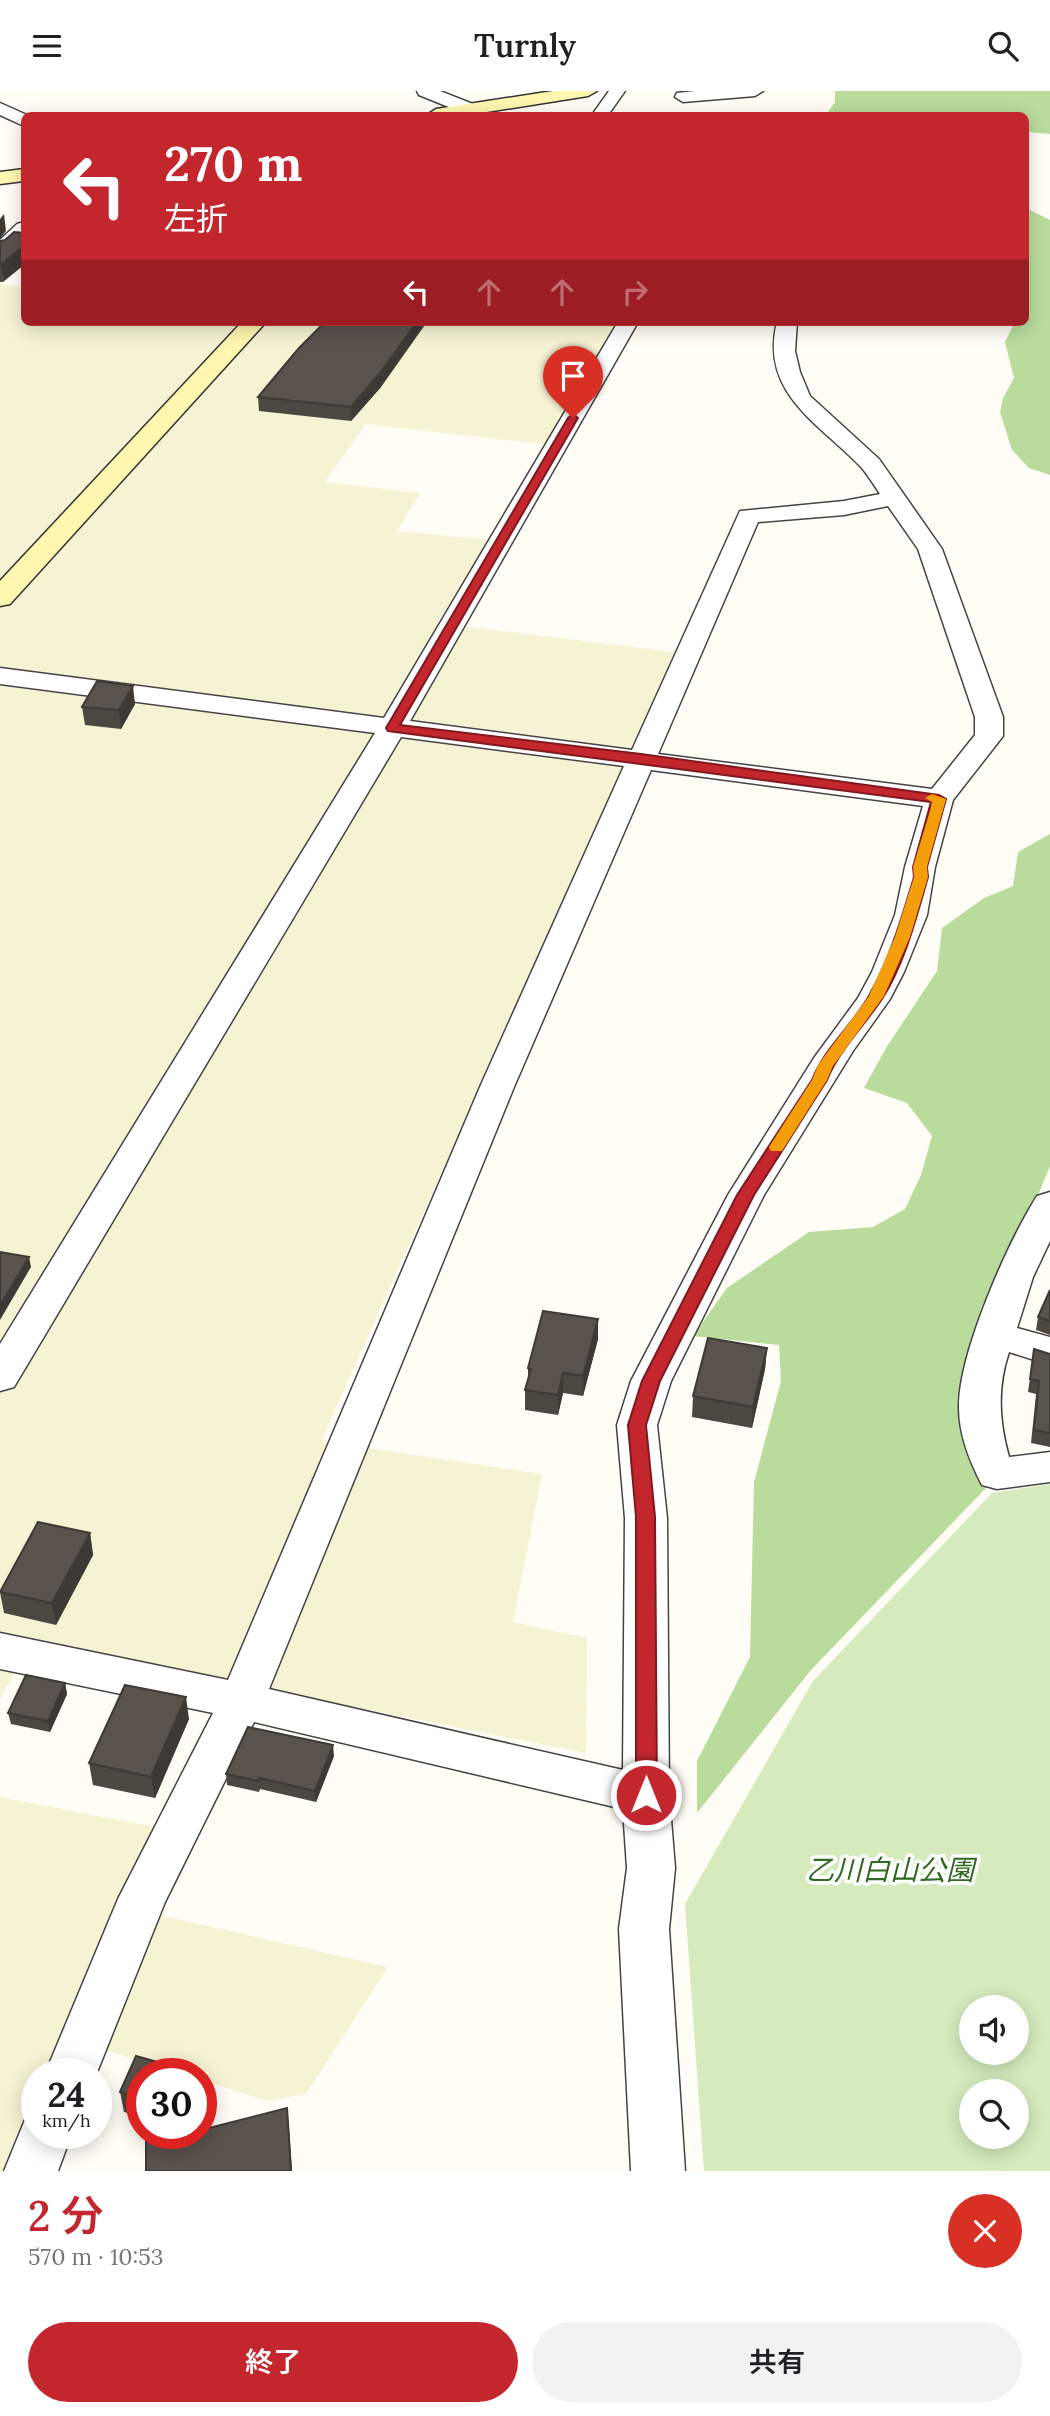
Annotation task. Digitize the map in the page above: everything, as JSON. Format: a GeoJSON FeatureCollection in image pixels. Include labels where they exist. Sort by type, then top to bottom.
{"type":"FeatureCollection","features":[{"type":"Feature","properties":{"kind":"street"},"geometry":{"type":"LineString","coordinates":[[425,91],[449,112]]}},
{"type":"Feature","properties":{"kind":"street"},"geometry":{"type":"LineString","coordinates":[[463,112],[589,91]]}},
{"type":"Feature","properties":{"kind":"street"},"geometry":{"type":"LineString","coordinates":[[464,112],[606,91]]}},
{"type":"Feature","properties":{"kind":"street"},"geometry":{"type":"LineString","coordinates":[[602,112],[617,91]]}},
{"type":"Feature","properties":{"kind":"street"},"geometry":{"type":"LineString","coordinates":[[681,94],[755,91]]}},
{"type":"Feature","properties":{"kind":"street"},"geometry":{"type":"LineString","coordinates":[[681,94],[702,112]]}},
{"type":"Feature","properties":{"kind":"street"},"geometry":{"type":"LineString","coordinates":[[0,108],[21,119]]}},
{"type":"Feature","properties":{"kind":"street"},"geometry":{"type":"LineString","coordinates":[[0,176],[21,172]]}},
{"type":"Feature","properties":{"kind":"street"},"geometry":{"type":"LineString","coordinates":[[0,224],[21,227]]}},
{"type":"Feature","properties":{"kind":"street"},"geometry":{"type":"LineString","coordinates":[[0,251],[21,230]]}},
{"type":"Feature","properties":{"kind":"street"},"geometry":{"type":"LineString","coordinates":[[0,598],[251,326]]}},
{"type":"Feature","properties":{"kind":"street"},"geometry":{"type":"LineString","coordinates":[[0,1377],[392,728],[626,326]]}},
{"type":"Feature","properties":{"kind":"street"},"geometry":{"type":"LineString","coordinates":[[658,2171],[644,1929],[651,1868],[646,1795],[646,1517],[637,1425],[651,1381],[746,1195],[820,1080],[826,1065],[876,996],[906,925],[921,877],[920,867],[939,799],[989,736],[989,717],[976,675],[930,549],[857,448],[800,398],[793,385],[785,347],[787,326]]}},
{"type":"Feature","properties":{"kind":"street"},"geometry":{"type":"LineString","coordinates":[[77,2058],[142,1899],[242,1701],[497,1087],[749,516],[844,508],[894,498]]}},
{"type":"Feature","properties":{"kind":"street"},"geometry":{"type":"LineString","coordinates":[[0,676],[939,799]]}},
{"type":"Feature","properties":{"kind":"street"},"geometry":{"type":"LineString","coordinates":[[1050,1204],[1014,1277],[984,1369],[979,1408],[988,1456],[997,1474],[1050,1467]]}},
{"type":"Feature","properties":{"kind":"street"},"geometry":{"type":"LineString","coordinates":[[996,1335],[1050,1351]]}},
{"type":"Feature","properties":{"kind":"street"},"geometry":{"type":"LineString","coordinates":[[0,1651],[242,1701],[646,1795]]}},
{"type":"Feature","properties":{"kind":"street"},"geometry":{"type":"LineString","coordinates":[[31,2171],[40,2149]]}},
{"type":"Feature","properties":{"kind":"shaded area"},"geometry":{"type":"Polygon","coordinates":[[[0,284],[21,287],[21,326],[622,326],[550,445],[366,424],[325,482],[420,493],[397,531],[490,540],[437,623],[675,652],[321,1441],[542,1474],[513,1622],[587,1638],[586,1753],[32,1643],[0,1699],[0,284]]]}},
{"type":"Feature","properties":{"kind":"shaded area"},"geometry":{"type":"Polygon","coordinates":[[[0,1797],[192,1834],[150,1913],[388,1967],[306,2094],[267,2101],[217,2085],[217,2058],[130,2058],[92,2046],[87,2058],[21,2058],[21,2149],[40,2149],[43,2171],[0,2171],[0,1797]]]}},
{"type":"Feature","properties":{"kind":"green space"},"geometry":{"type":"Polygon","coordinates":[[[835,91],[1050,91],[1050,134],[1029,132],[1029,112],[828,112],[835,102],[835,91]]]}},
{"type":"Feature","properties":{"kind":"green space"},"geometry":{"type":"Polygon","coordinates":[[[1029,210],[1050,220],[1050,475],[1029,468],[1012,450],[1000,412],[1003,398],[1014,378],[1005,342],[1013,326],[1029,326],[1029,210]]]}},
{"type":"Feature","properties":{"kind":"green space"},"geometry":{"type":"Polygon","coordinates":[[[1050,834],[1050,1166],[970,1361],[968,1457],[986,1488],[811,1670],[697,1813],[697,1761],[750,1657],[754,1482],[781,1381],[779,1345],[693,1336],[727,1288],[809,1232],[873,1227],[905,1209],[921,1175],[932,1136],[907,1103],[864,1088],[886,1048],[937,971],[942,928],[984,898],[1013,886],[1018,852],[1050,834]]]}},
{"type":"Feature","properties":{"kind":"green space","name":"乙川白山公園"},"geometry":{"type":"Polygon","coordinates":[[[1050,1484],[1050,2171],[704,2171],[685,1904],[813,1681],[992,1493],[1050,1484]]]}},
{"type":"Feature","properties":{"kind":"building"},"geometry":{"type":"Polygon","coordinates":[[[14,232],[21,233],[21,248],[0,265],[0,241],[14,232]]]}},
{"type":"Feature","properties":{"kind":"building"},"geometry":{"type":"Polygon","coordinates":[[[321,326],[414,326],[351,407],[258,397],[321,326]]]}},
{"type":"Feature","properties":{"kind":"building"},"geometry":{"type":"Polygon","coordinates":[[[97,681],[133,686],[119,710],[82,707],[97,681]]]}},
{"type":"Feature","properties":{"kind":"building"},"geometry":{"type":"Polygon","coordinates":[[[0,1252],[29,1257],[0,1306],[0,1252]]]}},
{"type":"Feature","properties":{"kind":"building"},"geometry":{"type":"Polygon","coordinates":[[[1050,1290],[1050,1321],[1038,1317],[1050,1290]]]}},
{"type":"Feature","properties":{"kind":"building"},"geometry":{"type":"Polygon","coordinates":[[[543,1311],[598,1319],[583,1376],[563,1373],[558,1395],[525,1390],[543,1311]]]}},
{"type":"Feature","properties":{"kind":"building"},"geometry":{"type":"Polygon","coordinates":[[[708,1338],[767,1348],[753,1407],[693,1396],[708,1338]]]}},
{"type":"Feature","properties":{"kind":"building"},"geometry":{"type":"Polygon","coordinates":[[[1034,1349],[1050,1354],[1050,1433],[1034,1430],[1039,1381],[1030,1379],[1034,1349]]]}},
{"type":"Feature","properties":{"kind":"building"},"geometry":{"type":"Polygon","coordinates":[[[38,1522],[90,1533],[52,1603],[0,1592],[38,1522]]]}},
{"type":"Feature","properties":{"kind":"building"},"geometry":{"type":"Polygon","coordinates":[[[26,1675],[65,1683],[48,1721],[8,1713],[26,1675]]]}},
{"type":"Feature","properties":{"kind":"building"},"geometry":{"type":"Polygon","coordinates":[[[125,1685],[186,1697],[151,1777],[89,1763],[125,1685]]]}},
{"type":"Feature","properties":{"kind":"building"},"geometry":{"type":"Polygon","coordinates":[[[248,1727],[333,1745],[315,1791],[259,1778],[258,1781],[226,1774],[248,1727]]]}},
{"type":"Feature","properties":{"kind":"building"},"geometry":{"type":"Polygon","coordinates":[[[126,2078],[126,2094],[120,2092],[126,2078]]]}},
{"type":"Feature","properties":{"kind":"building"},"geometry":{"type":"Polygon","coordinates":[[[287,2108],[291,2171],[146,2171],[146,2149],[217,2149],[217,2126],[287,2108]]]}},
{"type":"Feature","properties":{"kind":"slow traffic"},"geometry":{"type":"LineString","coordinates":[[777,1147],[820,1080],[826,1065],[876,996],[903,937],[937,811],[939,799],[932,798]]}},
{"type":"Feature","properties":{"kind":"route"},"geometry":{"type":"LineString","coordinates":[[573,418],[392,728],[641,758],[939,799],[920,867],[921,877],[903,937],[876,996],[826,1065],[820,1080],[746,1195],[651,1381],[637,1425],[646,1517],[646,1795]]}}]}
